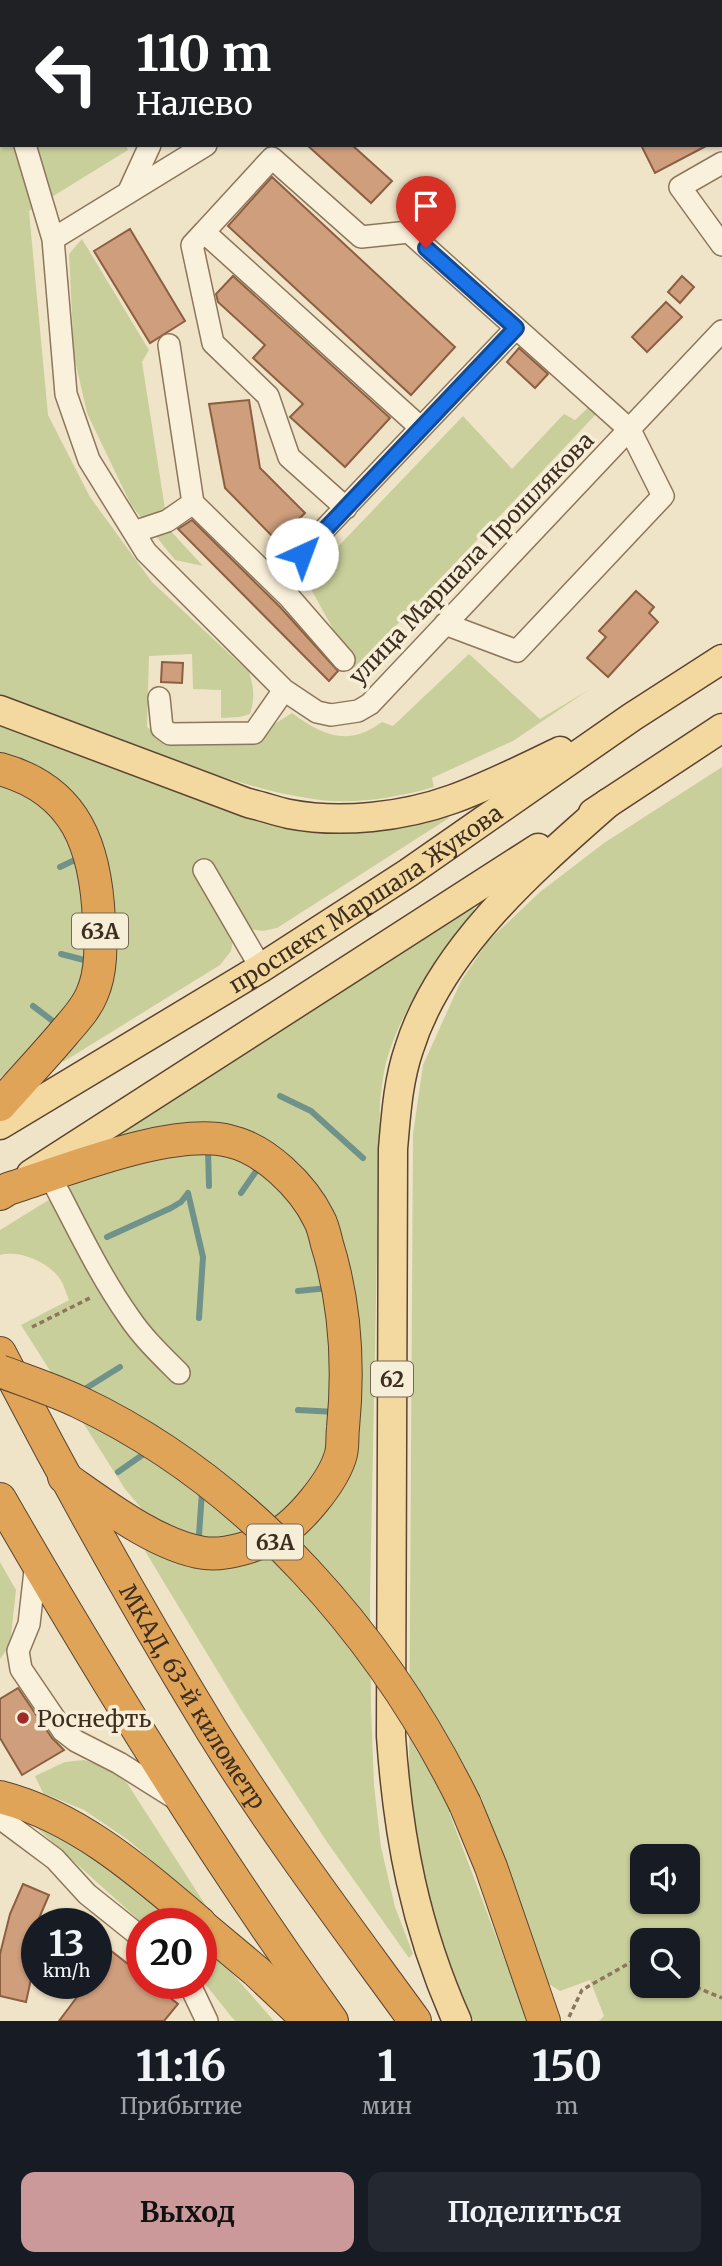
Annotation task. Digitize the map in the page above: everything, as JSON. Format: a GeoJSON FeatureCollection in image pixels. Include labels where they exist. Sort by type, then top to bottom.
{"type":"FeatureCollection","features":[{"type":"Feature","properties":{"kind":"highway","name":"63A"},"geometry":{"type":"LineString","coordinates":[[0,769],[30,780],[50,793],[68,810],[81,830],[94,871],[100,942],[99,974],[92,996],[0,1105]]}},
{"type":"Feature","properties":{"kind":"highway"},"geometry":{"type":"LineString","coordinates":[[4,1192],[134,1149],[173,1140],[229,1140],[255,1152],[300,1189],[319,1219],[333,1263],[343,1328],[346,1398],[341,1455],[325,1485],[306,1509],[276,1535],[237,1550],[204,1553],[175,1544],[128,1521],[64,1478]]}},
{"type":"Feature","properties":{"kind":"highway","name":"МКАД, 63-й километр"},"geometry":{"type":"LineString","coordinates":[[0,1353],[64,1478],[213,1732],[310,1875],[415,2021]]}},
{"type":"Feature","properties":{"kind":"highway","name":"63A"},"geometry":{"type":"LineString","coordinates":[[0,1371],[79,1402],[176,1460],[242,1510],[312,1577],[378,1657],[427,1735],[465,1804],[491,1867],[544,2021]]}},
{"type":"Feature","properties":{"kind":"highway"},"geometry":{"type":"LineString","coordinates":[[0,1499],[182,1803],[266,1929],[332,2021]]}},
{"type":"Feature","properties":{"kind":"highway"},"geometry":{"type":"LineString","coordinates":[[0,1797],[28,1804],[81,1831],[181,1908]]}},
{"type":"Feature","properties":{"kind":"highway"},"geometry":{"type":"LineString","coordinates":[[217,1938],[309,2021]]}},
{"type":"Feature","properties":{"kind":"main road","name":"проспект Маршала Жукова"},"geometry":{"type":"LineString","coordinates":[[0,1125],[261,968],[408,873],[632,717],[722,659]]}},
{"type":"Feature","properties":{"kind":"main road"},"geometry":{"type":"LineString","coordinates":[[0,710],[248,803],[290,814],[359,818],[405,812],[451,800],[632,717]]}},
{"type":"Feature","properties":{"kind":"main road"},"geometry":{"type":"LineString","coordinates":[[4,1192],[722,729]]}},
{"type":"Feature","properties":{"kind":"main road","name":"62"},"geometry":{"type":"LineString","coordinates":[[457,2021],[438,1977],[408,1873],[395,1800],[391,1736],[393,1160],[398,1091],[409,1048],[427,1005],[464,947],[536,866],[608,803]]}},
{"type":"Feature","properties":{"kind":"street","name":"улица Маршала Прошлякова"},"geometry":{"type":"LineString","coordinates":[[26,147],[53,239],[65,394],[89,460],[146,552],[284,690],[317,712],[331,715],[358,711],[370,704],[722,331]]}},
{"type":"Feature","properties":{"kind":"street"},"geometry":{"type":"LineString","coordinates":[[128,193],[149,147]]}},
{"type":"Feature","properties":{"kind":"street"},"geometry":{"type":"LineString","coordinates":[[53,239],[203,147]]}},
{"type":"Feature","properties":{"kind":"street"},"geometry":{"type":"LineString","coordinates":[[346,508],[289,457],[268,396],[213,343],[192,245],[272,158],[360,237],[408,232],[630,430],[663,495],[517,651],[445,624]]}},
{"type":"Feature","properties":{"kind":"street"},"geometry":{"type":"LineString","coordinates":[[722,163],[680,187],[722,245]]}},
{"type":"Feature","properties":{"kind":"street"},"geometry":{"type":"LineString","coordinates":[[204,232],[421,428]]}},
{"type":"Feature","properties":{"kind":"street"},"geometry":{"type":"LineString","coordinates":[[302,554],[516,328]]}},
{"type":"Feature","properties":{"kind":"street"},"geometry":{"type":"LineString","coordinates":[[169,345],[193,503],[290,598],[344,660]]}},
{"type":"Feature","properties":{"kind":"street"},"geometry":{"type":"LineString","coordinates":[[134,532],[167,521],[193,503]]}},
{"type":"Feature","properties":{"kind":"street"},"geometry":{"type":"LineString","coordinates":[[159,698],[162,728],[170,734],[254,733],[284,690]]}},
{"type":"Feature","properties":{"kind":"street"},"geometry":{"type":"LineString","coordinates":[[204,870],[261,968]]}},
{"type":"Feature","properties":{"kind":"street"},"geometry":{"type":"LineString","coordinates":[[50,1176],[110,1288],[146,1339],[179,1373]]}},
{"type":"Feature","properties":{"kind":"street"},"geometry":{"type":"LineString","coordinates":[[36,1562],[29,1624],[18,1651],[21,1669],[63,1731],[182,1803]]}},
{"type":"Feature","properties":{"kind":"street"},"geometry":{"type":"LineString","coordinates":[[0,1818],[55,1859],[87,1894],[126,1925]]}},
{"type":"Feature","properties":{"kind":"street"},"geometry":{"type":"LineString","coordinates":[[197,1999],[207,2021]]}},
{"type":"Feature","properties":{"kind":"path"},"geometry":{"type":"LineString","coordinates":[[32,1327],[90,1298]]}},
{"type":"Feature","properties":{"kind":"path"},"geometry":{"type":"LineString","coordinates":[[567,2021],[582,1990],[630,1963]]}},
{"type":"Feature","properties":{"kind":"path"},"geometry":{"type":"LineString","coordinates":[[700,1989],[722,1998]]}},
{"type":"Feature","properties":{"kind":"green space"},"geometry":{"type":"Polygon","coordinates":[[[0,147],[127,147],[128,150],[29,211],[48,415],[90,497],[152,582],[249,672],[253,698],[250,714],[221,718],[221,690],[193,689],[192,654],[149,656],[147,727],[170,742],[252,738],[292,713],[325,733],[336,736],[358,734],[382,722],[393,726],[469,654],[540,719],[590,689],[513,741],[432,778],[434,787],[358,801],[328,801],[262,789],[180,763],[0,697],[0,147]]]}},
{"type":"Feature","properties":{"kind":"green space"},"geometry":{"type":"Polygon","coordinates":[[[82,239],[149,350],[142,362],[168,528],[203,566],[175,560],[131,505],[87,413],[74,356],[69,254],[82,239]]]}},
{"type":"Feature","properties":{"kind":"green space"},"geometry":{"type":"Polygon","coordinates":[[[593,403],[598,412],[355,669],[306,580],[463,416],[512,469],[564,414],[575,420],[593,403]]]}},
{"type":"Feature","properties":{"kind":"green space"},"geometry":{"type":"Polygon","coordinates":[[[0,721],[190,794],[446,814],[449,818],[277,928],[263,931],[249,929],[233,940],[231,951],[220,965],[63,1062],[89,1022],[105,869],[0,757],[0,721]]]}},
{"type":"Feature","properties":{"kind":"green space"},"geometry":{"type":"Polygon","coordinates":[[[722,767],[722,2021],[599,2021],[604,2016],[590,1980],[560,1991],[549,1984],[481,1797],[449,1812],[528,2021],[474,2021],[439,1940],[417,1851],[409,1782],[413,1134],[423,1065],[461,981],[488,941],[540,892],[604,843],[722,767]]]}},
{"type":"Feature","properties":{"kind":"green space"},"geometry":{"type":"Polygon","coordinates":[[[0,784],[42,803],[75,845],[89,898],[84,987],[14,1067],[0,1078],[0,784]]]}},
{"type":"Feature","properties":{"kind":"green space"},"geometry":{"type":"Polygon","coordinates":[[[473,908],[478,914],[436,964],[403,1019],[387,1059],[380,1102],[370,1597],[371,1708],[374,1785],[381,1847],[395,1907],[413,1954],[409,1958],[327,1842],[240,1708],[145,1551],[150,1544],[174,1557],[320,1509],[352,1327],[274,1152],[111,1141],[115,1133],[473,908]]]}},
{"type":"Feature","properties":{"kind":"green space"},"geometry":{"type":"Polygon","coordinates":[[[214,1148],[271,1174],[312,1227],[332,1329],[330,1451],[301,1500],[245,1537],[221,1539],[192,1536],[166,1525],[142,1509],[125,1489],[21,1325],[69,1300],[61,1281],[48,1267],[33,1259],[16,1254],[0,1255],[0,1230],[89,1175],[127,1160],[214,1148]]]}},
{"type":"Feature","properties":{"kind":"green space"},"geometry":{"type":"Polygon","coordinates":[[[0,1562],[16,1590],[10,1645],[0,1659],[0,1562]]]}},
{"type":"Feature","properties":{"kind":"green space"},"geometry":{"type":"Polygon","coordinates":[[[84,1760],[107,1767],[127,1783],[207,1908],[128,1840],[84,1810],[43,1793],[35,1776],[65,1762],[84,1760]]]}},
{"type":"Feature","properties":{"kind":"green space"},"geometry":{"type":"Polygon","coordinates":[[[37,1828],[74,1845],[157,1908],[126,1909],[37,1828]]]}},
{"type":"Feature","properties":{"kind":"green space"},"geometry":{"type":"Polygon","coordinates":[[[217,1960],[274,2021],[235,2021],[217,1999],[217,1960]]]}},
{"type":"Feature","properties":{"kind":"building"},"geometry":{"type":"Polygon","coordinates":[[[309,147],[354,147],[392,181],[371,203],[309,147]]]}},
{"type":"Feature","properties":{"kind":"building"},"geometry":{"type":"Polygon","coordinates":[[[642,147],[704,147],[655,173],[642,147]]]}},
{"type":"Feature","properties":{"kind":"building"},"geometry":{"type":"Polygon","coordinates":[[[272,177],[455,347],[411,395],[228,226],[272,177]]]}},
{"type":"Feature","properties":{"kind":"building"},"geometry":{"type":"Polygon","coordinates":[[[130,229],[185,321],[150,343],[94,251],[130,229]]]}},
{"type":"Feature","properties":{"kind":"building"},"geometry":{"type":"Polygon","coordinates":[[[233,276],[390,418],[345,467],[290,417],[303,404],[253,358],[265,345],[218,302],[216,294],[233,276]]]}},
{"type":"Feature","properties":{"kind":"building"},"geometry":{"type":"Polygon","coordinates":[[[682,276],[694,287],[680,303],[668,292],[682,276]]]}},
{"type":"Feature","properties":{"kind":"building"},"geometry":{"type":"Polygon","coordinates":[[[666,302],[682,317],[647,352],[632,337],[666,302]]]}},
{"type":"Feature","properties":{"kind":"building"},"geometry":{"type":"Polygon","coordinates":[[[519,348],[548,374],[535,388],[507,362],[519,348]]]}},
{"type":"Feature","properties":{"kind":"building"},"geometry":{"type":"Polygon","coordinates":[[[249,400],[260,468],[305,513],[277,541],[225,488],[209,404],[249,400]]]}},
{"type":"Feature","properties":{"kind":"building"},"geometry":{"type":"Polygon","coordinates":[[[192,520],[280,607],[338,671],[329,681],[178,529],[192,520]]]}},
{"type":"Feature","properties":{"kind":"building"},"geometry":{"type":"Polygon","coordinates":[[[636,591],[654,607],[649,613],[658,622],[608,677],[587,658],[606,637],[599,631],[636,591]]]}},
{"type":"Feature","properties":{"kind":"building"},"geometry":{"type":"Polygon","coordinates":[[[162,662],[183,663],[182,683],[161,682],[162,662]]]}},
{"type":"Feature","properties":{"kind":"building","name":"Роснефть"},"geometry":{"type":"Polygon","coordinates":[[[18,1688],[52,1738],[64,1750],[22,1775],[0,1738],[0,1699],[18,1688]]]}},
{"type":"Feature","properties":{"kind":"building"},"geometry":{"type":"Polygon","coordinates":[[[23,1884],[49,1895],[43,1908],[21,1908],[21,1999],[27,1999],[26,2002],[0,1996],[0,1954],[10,1914],[23,1884]]]}},
{"type":"Feature","properties":{"kind":"building"},"geometry":{"type":"Polygon","coordinates":[[[112,1952],[126,1962],[126,1999],[172,1999],[178,2004],[164,2021],[59,2021],[76,1999],[112,1999],[112,1952]]]}},
{"type":"Feature","properties":{"kind":"waterway"},"geometry":{"type":"LineString","coordinates":[[60,867],[79,858]]}},
{"type":"Feature","properties":{"kind":"waterway"},"geometry":{"type":"LineString","coordinates":[[61,954],[92,962]]}},
{"type":"Feature","properties":{"kind":"waterway"},"geometry":{"type":"LineString","coordinates":[[33,1006],[58,1025]]}},
{"type":"Feature","properties":{"kind":"waterway"},"geometry":{"type":"LineString","coordinates":[[280,1096],[311,1111],[363,1158]]}},
{"type":"Feature","properties":{"kind":"waterway"},"geometry":{"type":"LineString","coordinates":[[208,1149],[209,1186]]}},
{"type":"Feature","properties":{"kind":"waterway"},"geometry":{"type":"LineString","coordinates":[[241,1193],[259,1167]]}},
{"type":"Feature","properties":{"kind":"waterway"},"geometry":{"type":"LineString","coordinates":[[188,1193],[203,1257],[199,1318]]}},
{"type":"Feature","properties":{"kind":"waterway"},"geometry":{"type":"LineString","coordinates":[[107,1237],[171,1208],[181,1202],[188,1193]]}},
{"type":"Feature","properties":{"kind":"waterway"},"geometry":{"type":"LineString","coordinates":[[298,1291],[328,1288]]}},
{"type":"Feature","properties":{"kind":"waterway"},"geometry":{"type":"LineString","coordinates":[[80,1392],[120,1367]]}},
{"type":"Feature","properties":{"kind":"waterway"},"geometry":{"type":"LineString","coordinates":[[298,1410],[336,1412]]}},
{"type":"Feature","properties":{"kind":"waterway"},"geometry":{"type":"LineString","coordinates":[[118,1472],[148,1451]]}},
{"type":"Feature","properties":{"kind":"waterway"},"geometry":{"type":"LineString","coordinates":[[199,1535],[202,1492]]}},
{"type":"Feature","properties":{"kind":"place","name":"Роснефть"},"geometry":{"type":"Point","coordinates":[23,1718]}},
{"type":"Feature","properties":{"kind":"route"},"geometry":{"type":"LineString","coordinates":[[302,554],[516,328],[426,248]]}}]}
